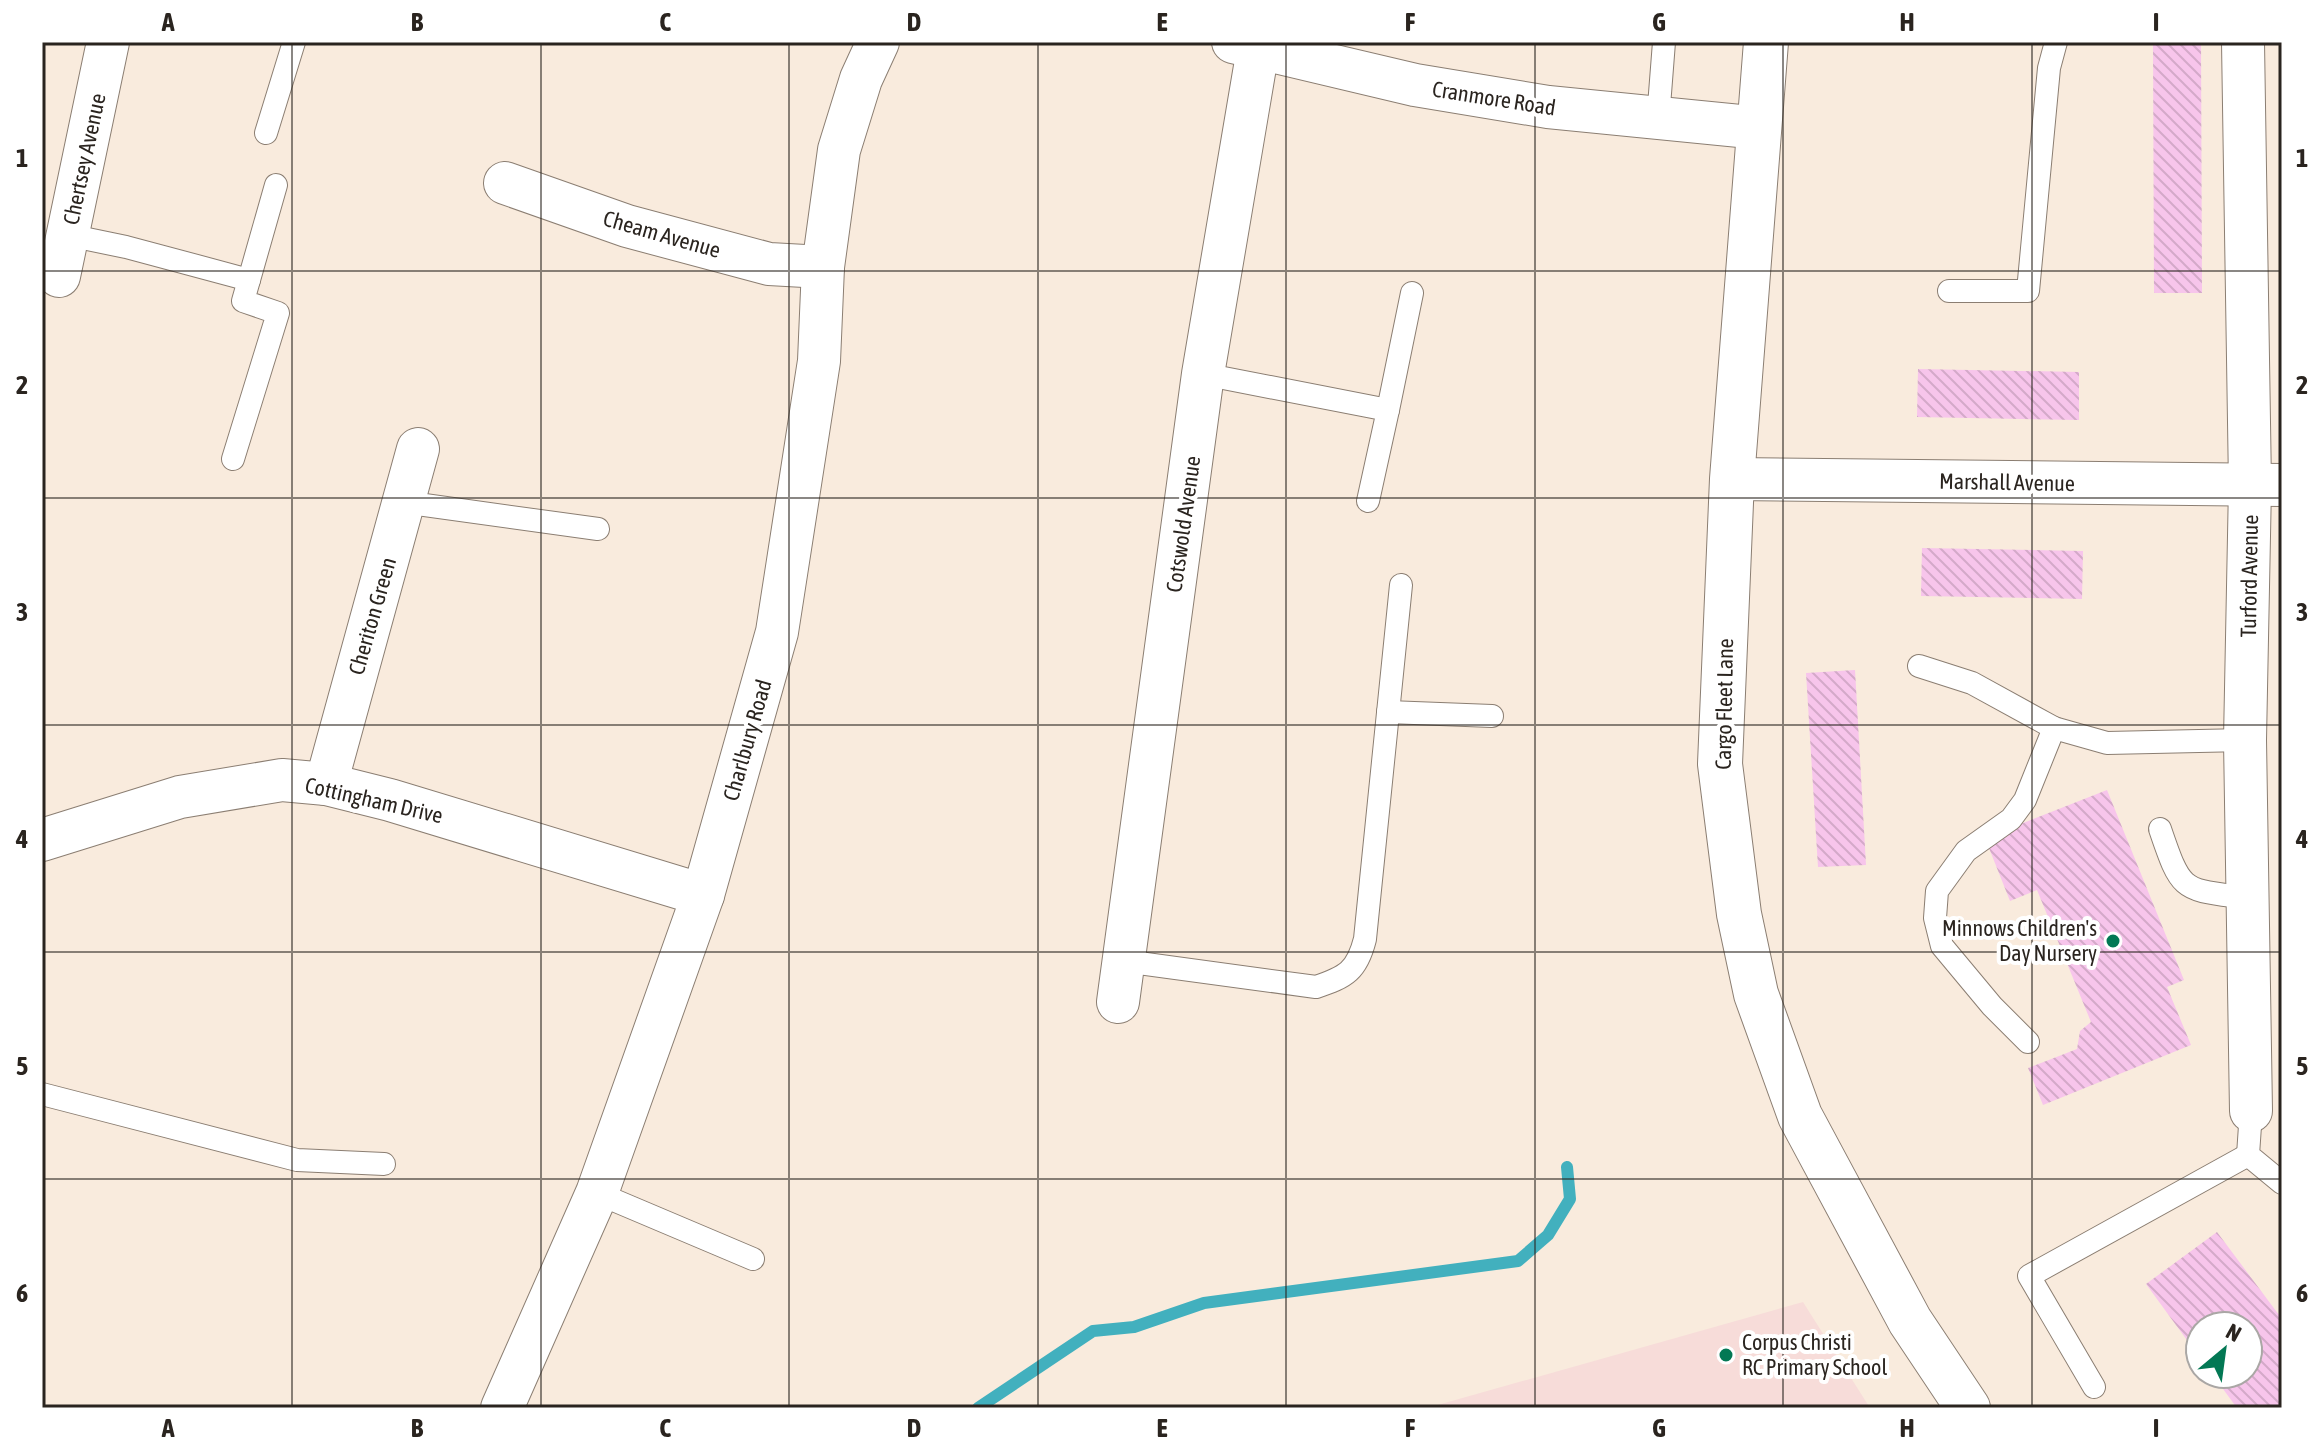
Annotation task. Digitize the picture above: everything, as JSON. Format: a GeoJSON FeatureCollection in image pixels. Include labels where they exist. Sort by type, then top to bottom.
{"type":"FeatureCollection","features":[{"type":"Feature","properties":{"kind":"main road","name":"Cargo Fleet Lane"},"geometry":{"type":"LineString","coordinates":[[1766,42],[1732,479],[1720,764],[1739,914],[1756,994],[1800,1116],[1910,1321],[1968,1408]]}},
{"type":"Feature","properties":{"kind":"street","name":"Chertsey Avenue"},"geometry":{"type":"LineString","coordinates":[[59,276],[108,42]]}},
{"type":"Feature","properties":{"kind":"street","name":"Charlbury Road"},"geometry":{"type":"LineString","coordinates":[[502,1408],[597,1193],[703,895],[777,632],[819,361],[823,267],[839,150],[861,79],[878,42]]}},
{"type":"Feature","properties":{"kind":"street","name":"Turford Avenue"},"geometry":{"type":"LineString","coordinates":[[2243,42],[2266,485],[2245,740],[2251,1111]]}},
{"type":"Feature","properties":{"kind":"street","name":"Cranmore Road"},"geometry":{"type":"LineString","coordinates":[[1245,45],[1415,85],[1548,107],[1760,128]]}},
{"type":"Feature","properties":{"kind":"street","name":"Cotswold Avenue"},"geometry":{"type":"LineString","coordinates":[[1118,1002],[1245,45]]}},
{"type":"Feature","properties":{"kind":"street","name":"Cheam Avenue"},"geometry":{"type":"LineString","coordinates":[[505,183],[627,226],[769,264],[823,267]]}},
{"type":"Feature","properties":{"kind":"street","name":"Cheriton Green"},"geometry":{"type":"LineString","coordinates":[[326,784],[418,449]]}},
{"type":"Feature","properties":{"kind":"street","name":"Marshall Avenue"},"geometry":{"type":"LineString","coordinates":[[1732,479],[2266,485]]}},
{"type":"Feature","properties":{"kind":"street","name":"Cottingham Drive"},"geometry":{"type":"LineString","coordinates":[[42,840],[180,797],[282,780],[326,784],[390,800],[703,895]]}},
{"type":"Feature","properties":{"kind":"lane"},"geometry":{"type":"LineString","coordinates":[[266,133],[294,42]]}},
{"type":"Feature","properties":{"kind":"lane"},"geometry":{"type":"LineString","coordinates":[[1658,119],[1664,42]]}},
{"type":"Feature","properties":{"kind":"lane"},"geometry":{"type":"LineString","coordinates":[[1949,291],[2028,291],[2049,68],[2056,42]]}},
{"type":"Feature","properties":{"kind":"lane"},"geometry":{"type":"LineString","coordinates":[[233,459],[278,313],[243,301],[276,185]]}},
{"type":"Feature","properties":{"kind":"lane"},"geometry":{"type":"LineString","coordinates":[[68,235],[249,280]]}},
{"type":"Feature","properties":{"kind":"lane"},"geometry":{"type":"LineString","coordinates":[[1368,501],[1412,293]]}},
{"type":"Feature","properties":{"kind":"lane"},"geometry":{"type":"LineString","coordinates":[[1203,374],[1388,410]]}},
{"type":"Feature","properties":{"kind":"lane"},"geometry":{"type":"LineString","coordinates":[[403,502],[598,529]]}},
{"type":"Feature","properties":{"kind":"lane"},"geometry":{"type":"LineString","coordinates":[[1124,961],[1316,987],[1341,979],[1360,959],[1365,939],[1401,585]]}},
{"type":"Feature","properties":{"kind":"lane"},"geometry":{"type":"LineString","coordinates":[[1919,666],[1972,683],[2054,728],[2107,743],[2245,740]]}},
{"type":"Feature","properties":{"kind":"lane"},"geometry":{"type":"LineString","coordinates":[[1388,712],[1492,716]]}},
{"type":"Feature","properties":{"kind":"lane"},"geometry":{"type":"LineString","coordinates":[[2028,1042],[1992,1006],[1942,946],[1935,918],[1937,891],[1966,851],[2011,819],[2025,800],[2054,728]]}},
{"type":"Feature","properties":{"kind":"lane"},"geometry":{"type":"LineString","coordinates":[[2160,829],[2173,867],[2183,882],[2196,891],[2247,898]]}},
{"type":"Feature","properties":{"kind":"lane"},"geometry":{"type":"LineString","coordinates":[[42,1094],[297,1160],[384,1164]]}},
{"type":"Feature","properties":{"kind":"lane"},"geometry":{"type":"LineString","coordinates":[[2248,1155],[2251,1111]]}},
{"type":"Feature","properties":{"kind":"lane"},"geometry":{"type":"LineString","coordinates":[[2248,1155],[2282,1183]]}},
{"type":"Feature","properties":{"kind":"lane"},"geometry":{"type":"LineString","coordinates":[[2094,1387],[2029,1276],[2248,1155]]}},
{"type":"Feature","properties":{"kind":"lane"},"geometry":{"type":"LineString","coordinates":[[597,1193],[753,1259]]}},
{"type":"Feature","properties":{"kind":"shaded area","name":"Corpus Christi RC Primary School"},"geometry":{"type":"Polygon","coordinates":[[[1803,1302],[1870,1408],[1427,1408],[1803,1302]]]}},
{"type":"Feature","properties":{"kind":"building"},"geometry":{"type":"Polygon","coordinates":[[[2153,42],[2201,42],[2202,293],[2154,293],[2153,42]]]}},
{"type":"Feature","properties":{"kind":"building"},"geometry":{"type":"Polygon","coordinates":[[[1918,369],[2079,372],[2079,420],[1917,417],[1918,369]]]}},
{"type":"Feature","properties":{"kind":"building"},"geometry":{"type":"Polygon","coordinates":[[[1922,548],[2083,551],[2082,599],[1921,596],[1922,548]]]}},
{"type":"Feature","properties":{"kind":"building"},"geometry":{"type":"Polygon","coordinates":[[[1855,670],[1866,865],[1818,867],[1806,673],[1855,670]]]}},
{"type":"Feature","properties":{"kind":"building","name":"Minnows Children's Day Nursery"},"geometry":{"type":"Polygon","coordinates":[[[2107,790],[2184,980],[2167,987],[2191,1045],[2043,1105],[2028,1068],[2077,1049],[2080,1031],[2091,1022],[2037,890],[2010,901],[1985,838],[2107,790]]]}},
{"type":"Feature","properties":{"kind":"building"},"geometry":{"type":"Polygon","coordinates":[[[2217,1232],[2282,1319],[2282,1408],[2237,1408],[2224,1390],[2264,1390],[2264,1310],[2184,1310],[2184,1336],[2146,1284],[2217,1232]]]}},
{"type":"Feature","properties":{"kind":"waterway"},"geometry":{"type":"LineString","coordinates":[[978,1408],[1093,1331],[1134,1327],[1204,1303],[1518,1261],[1548,1235],[1570,1199],[1567,1167]]}},
{"type":"Feature","properties":{"kind":"place","name":"Minnows Children's Day Nursery"},"geometry":{"type":"Point","coordinates":[2113,941]}},
{"type":"Feature","properties":{"kind":"place","name":"Corpus Christi RC Primary School"},"geometry":{"type":"Point","coordinates":[1726,1355]}}]}
